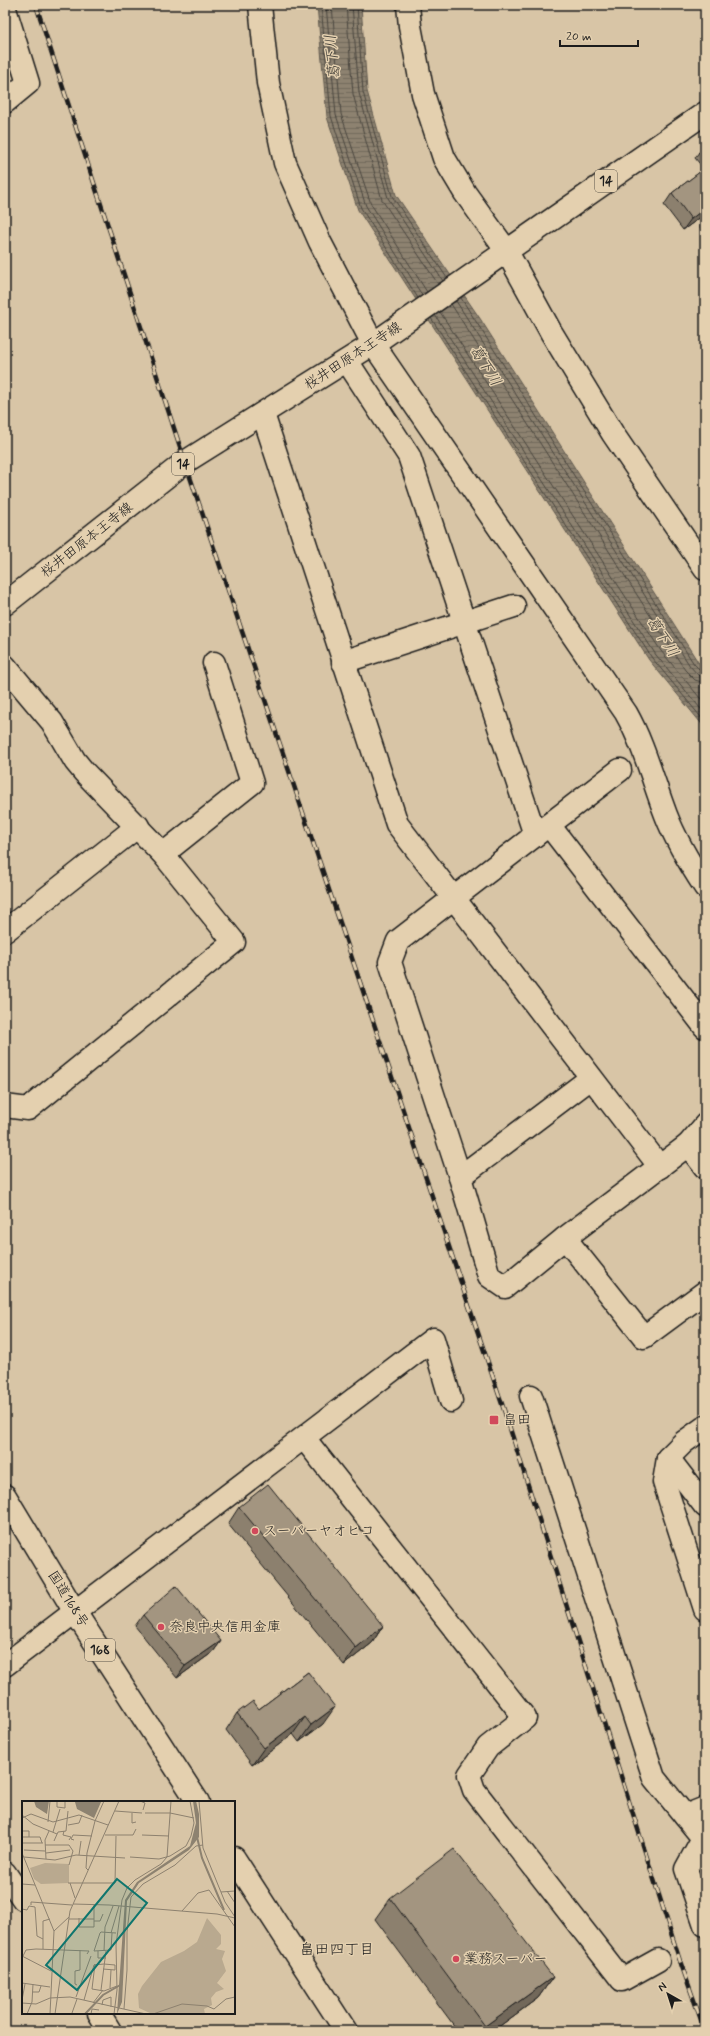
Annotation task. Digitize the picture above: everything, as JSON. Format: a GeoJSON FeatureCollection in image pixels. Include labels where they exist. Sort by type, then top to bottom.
{"type":"FeatureCollection","features":[{"type":"Feature","properties":{"kind":"main road"},"geometry":{"type":"LineString","coordinates":[[260,5],[268,83],[285,163],[320,242],[374,344],[626,713],[638,733],[666,815],[679,846],[705,887]]}},
{"type":"Feature","properties":{"kind":"main road"},"geometry":{"type":"LineString","coordinates":[[408,5],[410,26],[423,94],[444,158],[465,193],[506,250],[551,332],[613,434],[705,569]]}},
{"type":"Feature","properties":{"kind":"main road"},"geometry":{"type":"LineString","coordinates":[[5,9],[28,83],[5,102]]}},
{"type":"Feature","properties":{"kind":"main road","name":"桜井田原本王寺線"},"geometry":{"type":"LineString","coordinates":[[5,604],[185,462],[374,344],[506,250],[705,112]]}},
{"type":"Feature","properties":{"kind":"main road"},"geometry":{"type":"LineString","coordinates":[[347,361],[409,456],[464,622],[542,830],[705,1027]]}},
{"type":"Feature","properties":{"kind":"main road"},"geometry":{"type":"LineString","coordinates":[[262,414],[396,824],[660,1167]]}},
{"type":"Feature","properties":{"kind":"main road"},"geometry":{"type":"LineString","coordinates":[[343,662],[514,606]]}},
{"type":"Feature","properties":{"kind":"main road"},"geometry":{"type":"LineString","coordinates":[[164,854],[252,783],[214,663]]}},
{"type":"Feature","properties":{"kind":"main road"},"geometry":{"type":"LineString","coordinates":[[5,666],[52,722],[84,772],[164,854],[234,942],[28,1109],[5,1106]]}},
{"type":"Feature","properties":{"kind":"main road"},"geometry":{"type":"LineString","coordinates":[[620,770],[398,941],[390,962],[460,1177],[489,1276],[505,1287],[565,1238],[688,1145],[705,1125]]}},
{"type":"Feature","properties":{"kind":"main road"},"geometry":{"type":"LineString","coordinates":[[5,931],[138,826]]}},
{"type":"Feature","properties":{"kind":"main road"},"geometry":{"type":"LineString","coordinates":[[460,1177],[592,1078]]}},
{"type":"Feature","properties":{"kind":"main road"},"geometry":{"type":"LineString","coordinates":[[688,1145],[705,1167]]}},
{"type":"Feature","properties":{"kind":"main road"},"geometry":{"type":"LineString","coordinates":[[565,1238],[644,1337],[705,1292]]}},
{"type":"Feature","properties":{"kind":"main road"},"geometry":{"type":"LineString","coordinates":[[5,1665],[433,1339],[451,1401]]}},
{"type":"Feature","properties":{"kind":"main road"},"geometry":{"type":"LineString","coordinates":[[531,1396],[654,1778],[703,1838],[686,1869],[705,1925]]}},
{"type":"Feature","properties":{"kind":"main road"},"geometry":{"type":"LineString","coordinates":[[705,1427],[684,1442],[668,1458],[664,1482],[705,1609]]}},
{"type":"Feature","properties":{"kind":"main road"},"geometry":{"type":"LineString","coordinates":[[304,1438],[525,1718],[488,1747],[469,1775],[474,1790],[622,1980],[658,1960]]}},
{"type":"Feature","properties":{"kind":"main road"},"geometry":{"type":"LineString","coordinates":[[668,1458],[705,1506]]}},
{"type":"Feature","properties":{"kind":"main road","name":"国道168号"},"geometry":{"type":"LineString","coordinates":[[5,1496],[75,1612],[197,1801]]}},
{"type":"Feature","properties":{"kind":"main road"},"geometry":{"type":"LineString","coordinates":[[685,1816],[705,1808]]}},
{"type":"Feature","properties":{"kind":"main road"},"geometry":{"type":"LineString","coordinates":[[235,1860],[346,2031]]}},
{"type":"Feature","properties":{"kind":"main road"},"geometry":{"type":"LineString","coordinates":[[5,1873],[22,1898]]}},
{"type":"Feature","properties":{"kind":"main road"},"geometry":{"type":"LineString","coordinates":[[100,2014],[110,2031]]}},
{"type":"Feature","properties":{"kind":"water","name":"葛下川"},"geometry":{"type":"Polygon","coordinates":[[[317,5],[361,5],[367,91],[396,195],[481,320],[698,662],[705,670],[705,728],[649,660],[358,210],[327,117],[317,5]]]}},
{"type":"Feature","properties":{"kind":"building"},"geometry":{"type":"Polygon","coordinates":[[[705,147],[705,159],[699,152],[705,147]]]}},
{"type":"Feature","properties":{"kind":"building"},"geometry":{"type":"Polygon","coordinates":[[[705,168],[705,208],[691,219],[672,193],[705,168]]]}},
{"type":"Feature","properties":{"kind":"building"},"geometry":{"type":"Polygon","coordinates":[[[268,1484],[383,1626],[356,1648],[239,1507],[268,1484]]]}},
{"type":"Feature","properties":{"kind":"building"},"geometry":{"type":"Polygon","coordinates":[[[176,1586],[221,1641],[185,1666],[143,1615],[176,1586]]]}},
{"type":"Feature","properties":{"kind":"building"},"geometry":{"type":"Polygon","coordinates":[[[308,1672],[335,1707],[311,1725],[305,1717],[264,1748],[237,1713],[253,1701],[259,1709],[308,1672]]]}},
{"type":"Feature","properties":{"kind":"building","name":"業務スーパー"},"geometry":{"type":"Polygon","coordinates":[[[454,1849],[553,1977],[485,2026],[390,1898],[454,1849]]]}},
{"type":"Feature","properties":{"kind":"railway"},"geometry":{"type":"LineString","coordinates":[[36,5],[185,462],[506,1416],[680,1961],[705,2031]]}},
{"type":"Feature","properties":{"kind":"place","name":"畠田"},"geometry":{"type":"Point","coordinates":[494,1420]}},
{"type":"Feature","properties":{"kind":"place","name":"スーパーヤオヒコ"},"geometry":{"type":"Point","coordinates":[255,1531]}},
{"type":"Feature","properties":{"kind":"place","name":"奈良中央信用金庫"},"geometry":{"type":"Point","coordinates":[161,1627]}},
{"type":"Feature","properties":{"kind":"place","name":"業務スーパー"},"geometry":{"type":"Point","coordinates":[456,1959]}},
{"type":"Feature","properties":{"kind":"district","name":"畠田四丁目"},"geometry":{"type":"Point","coordinates":[337,1950]}}]}
